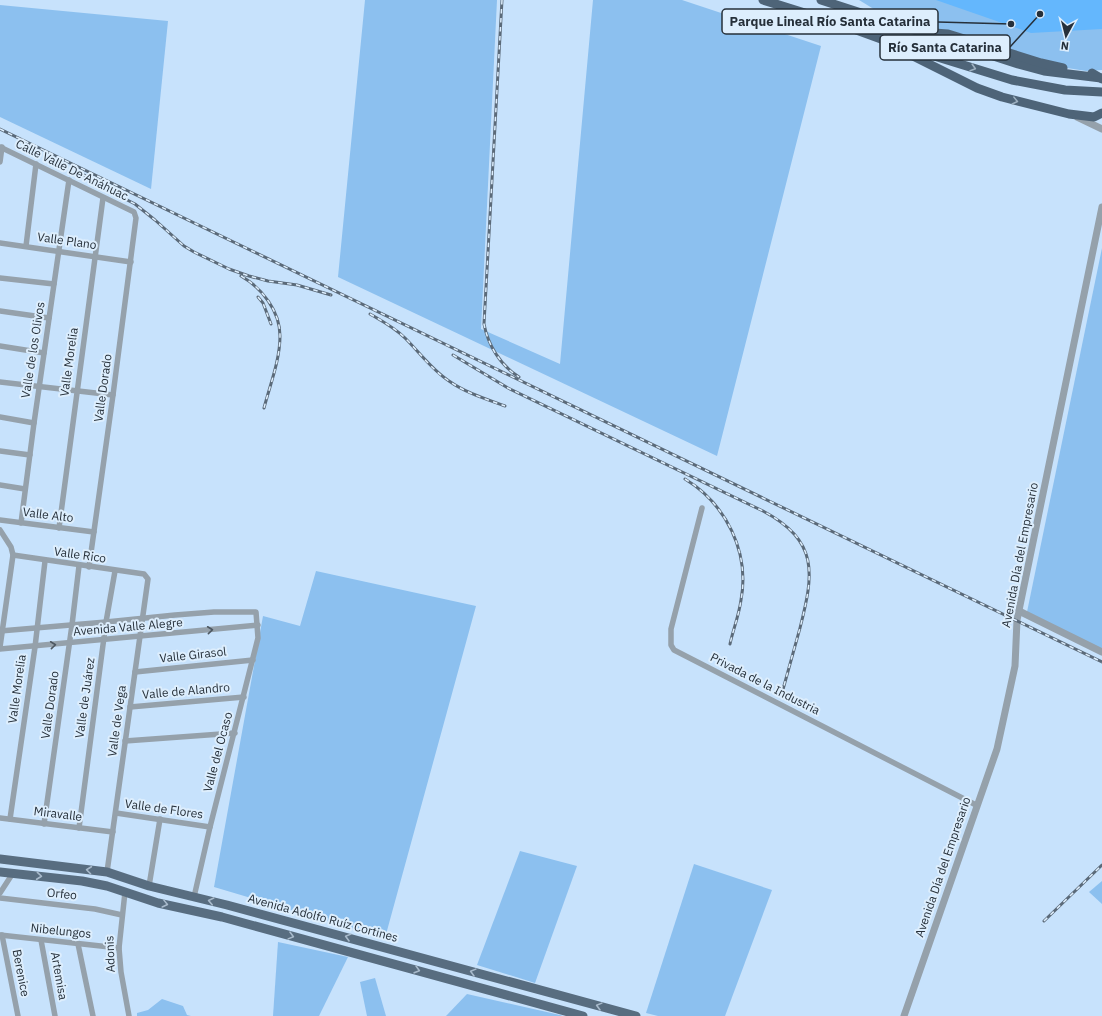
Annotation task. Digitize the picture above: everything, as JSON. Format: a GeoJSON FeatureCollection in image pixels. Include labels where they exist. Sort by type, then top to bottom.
{"type":"FeatureCollection","features":[{"type":"Feature","properties":{"kind":"highway"},"geometry":{"type":"LineString","coordinates":[[763,0],[840,24],[892,43],[1012,80],[1064,90],[1102,92]]}},
{"type":"Feature","properties":{"kind":"highway"},"geometry":{"type":"LineString","coordinates":[[821,0],[1018,64],[1044,71],[1102,78]]}},
{"type":"Feature","properties":{"kind":"highway"},"geometry":{"type":"LineString","coordinates":[[926,34],[938,32],[948,34],[1041,63],[1092,73],[1102,78]]}},
{"type":"Feature","properties":{"kind":"highway"},"geometry":{"type":"LineString","coordinates":[[892,43],[905,52],[985,91],[1002,97],[1069,114],[1091,117],[1101,114]]}},
{"type":"Feature","properties":{"kind":"main road","name":"Avenida Adolfo Ruíz Cortines"},"geometry":{"type":"LineString","coordinates":[[0,859],[107,872],[150,886],[295,923],[636,1016]]}},
{"type":"Feature","properties":{"kind":"main road"},"geometry":{"type":"LineString","coordinates":[[1,874],[13,873],[82,881],[107,886],[158,903],[222,917],[583,1016]]}},
{"type":"Feature","properties":{"kind":"street"},"geometry":{"type":"LineString","coordinates":[[1069,114],[1102,129]]}},
{"type":"Feature","properties":{"kind":"street"},"geometry":{"type":"LineString","coordinates":[[0,162],[1,147]]}},
{"type":"Feature","properties":{"kind":"street","name":"Calle Valle De Anáhuac"},"geometry":{"type":"LineString","coordinates":[[1,147],[134,212]]}},
{"type":"Feature","properties":{"kind":"street"},"geometry":{"type":"LineString","coordinates":[[26,246],[36,164]]}},
{"type":"Feature","properties":{"kind":"street","name":"Valle de los Olivos"},"geometry":{"type":"LineString","coordinates":[[21,523],[69,180]]}},
{"type":"Feature","properties":{"kind":"street","name":"Valle Morelia"},"geometry":{"type":"LineString","coordinates":[[59,528],[76,390],[103,198]]}},
{"type":"Feature","properties":{"kind":"street","name":"Avenida Día del Empresario"},"geometry":{"type":"LineString","coordinates":[[904,1016],[976,805],[997,749],[1015,666],[1017,620],[1102,207]]}},
{"type":"Feature","properties":{"kind":"street","name":"Valle Dorado"},"geometry":{"type":"LineString","coordinates":[[89,567],[131,262],[136,220],[134,212]]}},
{"type":"Feature","properties":{"kind":"street","name":"Valle Plano"},"geometry":{"type":"LineString","coordinates":[[0,242],[95,255],[131,262]]}},
{"type":"Feature","properties":{"kind":"street"},"geometry":{"type":"LineString","coordinates":[[0,278],[54,284]]}},
{"type":"Feature","properties":{"kind":"street"},"geometry":{"type":"LineString","coordinates":[[0,311],[49,318]]}},
{"type":"Feature","properties":{"kind":"street"},"geometry":{"type":"LineString","coordinates":[[0,346],[44,353]]}},
{"type":"Feature","properties":{"kind":"street"},"geometry":{"type":"LineString","coordinates":[[0,382],[113,395]]}},
{"type":"Feature","properties":{"kind":"street"},"geometry":{"type":"LineString","coordinates":[[0,418],[34,423]]}},
{"type":"Feature","properties":{"kind":"street"},"geometry":{"type":"LineString","coordinates":[[0,451],[30,455]]}},
{"type":"Feature","properties":{"kind":"street"},"geometry":{"type":"LineString","coordinates":[[0,486],[25,489]]}},
{"type":"Feature","properties":{"kind":"street","name":"Privada de la Industria"},"geometry":{"type":"LineString","coordinates":[[702,508],[671,630],[671,645],[674,650],[976,805]]}},
{"type":"Feature","properties":{"kind":"street","name":"Valle Alto"},"geometry":{"type":"LineString","coordinates":[[0,520],[94,532]]}},
{"type":"Feature","properties":{"kind":"street"},"geometry":{"type":"LineString","coordinates":[[0,530],[11,547],[13,555],[1,630],[0,648]]}},
{"type":"Feature","properties":{"kind":"street","name":"Valle Rico"},"geometry":{"type":"LineString","coordinates":[[13,555],[79,566],[144,574]]}},
{"type":"Feature","properties":{"kind":"street","name":"Valle Morelia"},"geometry":{"type":"LineString","coordinates":[[10,820],[35,646],[45,561]]}},
{"type":"Feature","properties":{"kind":"street","name":"Valle Dorado"},"geometry":{"type":"LineString","coordinates":[[44,824],[70,643],[79,566]]}},
{"type":"Feature","properties":{"kind":"street","name":"Valle de Juárez"},"geometry":{"type":"LineString","coordinates":[[79,828],[106,622],[115,571]]}},
{"type":"Feature","properties":{"kind":"street","name":"Valle de Vega"},"geometry":{"type":"LineString","coordinates":[[107,872],[134,672],[148,582],[144,574]]}},
{"type":"Feature","properties":{"kind":"street"},"geometry":{"type":"LineString","coordinates":[[1019,611],[1102,652]]}},
{"type":"Feature","properties":{"kind":"street","name":"Avenida Valle Alegre"},"geometry":{"type":"LineString","coordinates":[[1,630],[214,612],[256,612]]}},
{"type":"Feature","properties":{"kind":"street","name":"Valle del Ocaso"},"geometry":{"type":"LineString","coordinates":[[194,897],[210,827],[258,638],[256,612]]}},
{"type":"Feature","properties":{"kind":"street","name":"Avenida Valle Alegre"},"geometry":{"type":"LineString","coordinates":[[0,648],[139,637],[258,625]]}},
{"type":"Feature","properties":{"kind":"street","name":"Valle Girasol"},"geometry":{"type":"LineString","coordinates":[[134,672],[253,660]]}},
{"type":"Feature","properties":{"kind":"street","name":"Valle de Alandro"},"geometry":{"type":"LineString","coordinates":[[130,707],[244,697]]}},
{"type":"Feature","properties":{"kind":"street"},"geometry":{"type":"LineString","coordinates":[[125,741],[235,732]]}},
{"type":"Feature","properties":{"kind":"street","name":"Valle de Flores"},"geometry":{"type":"LineString","coordinates":[[116,813],[210,827]]}},
{"type":"Feature","properties":{"kind":"street","name":"Miravalle"},"geometry":{"type":"LineString","coordinates":[[0,818],[113,832]]}},
{"type":"Feature","properties":{"kind":"street"},"geometry":{"type":"LineString","coordinates":[[150,886],[160,819]]}},
{"type":"Feature","properties":{"kind":"street"},"geometry":{"type":"LineString","coordinates":[[0,892],[13,873]]}},
{"type":"Feature","properties":{"kind":"street","name":"Adonis"},"geometry":{"type":"LineString","coordinates":[[125,892],[119,948],[121,972],[129,1016]]}},
{"type":"Feature","properties":{"kind":"street","name":"Orfeo"},"geometry":{"type":"LineString","coordinates":[[0,898],[95,909],[122,915]]}},
{"type":"Feature","properties":{"kind":"street","name":"Nibelungos"},"geometry":{"type":"LineString","coordinates":[[1,935],[119,948]]}},
{"type":"Feature","properties":{"kind":"street","name":"Berenice"},"geometry":{"type":"LineString","coordinates":[[1,935],[18,1016]]}},
{"type":"Feature","properties":{"kind":"street","name":"Artemisa"},"geometry":{"type":"LineString","coordinates":[[41,940],[55,1016]]}},
{"type":"Feature","properties":{"kind":"street"},"geometry":{"type":"LineString","coordinates":[[78,944],[93,1016]]}},
{"type":"Feature","properties":{"kind":"shaded area"},"geometry":{"type":"Polygon","coordinates":[[[365,0],[497,0],[481,329],[560,364],[593,0],[682,0],[821,46],[717,456],[338,277],[365,0]]]}},
{"type":"Feature","properties":{"kind":"shaded area"},"geometry":{"type":"Polygon","coordinates":[[[859,0],[1102,0],[1102,70],[1086,71],[1055,66],[877,11],[859,0]]]}},
{"type":"Feature","properties":{"kind":"shaded area"},"geometry":{"type":"Polygon","coordinates":[[[936,0],[1102,0],[1102,29],[1031,33],[936,0]]]}},
{"type":"Feature","properties":{"kind":"shaded area"},"geometry":{"type":"Polygon","coordinates":[[[0,5],[168,21],[151,189],[0,117],[0,5]]]}},
{"type":"Feature","properties":{"kind":"shaded area"},"geometry":{"type":"Polygon","coordinates":[[[1102,248],[1102,650],[1027,612],[1102,248]]]}},
{"type":"Feature","properties":{"kind":"shaded area"},"geometry":{"type":"Polygon","coordinates":[[[316,571],[476,606],[385,938],[214,887],[263,616],[300,626],[316,571]]]}},
{"type":"Feature","properties":{"kind":"shaded area"},"geometry":{"type":"Polygon","coordinates":[[[520,851],[577,866],[535,983],[477,965],[520,851]]]}},
{"type":"Feature","properties":{"kind":"shaded area"},"geometry":{"type":"Polygon","coordinates":[[[694,864],[772,890],[725,1016],[658,1016],[646,1013],[694,864]]]}},
{"type":"Feature","properties":{"kind":"shaded area"},"geometry":{"type":"Polygon","coordinates":[[[1102,881],[1102,904],[1089,892],[1102,881]]]}},
{"type":"Feature","properties":{"kind":"shaded area"},"geometry":{"type":"Polygon","coordinates":[[[278,942],[348,957],[319,1016],[273,1016],[278,942]]]}},
{"type":"Feature","properties":{"kind":"shaded area"},"geometry":{"type":"Polygon","coordinates":[[[375,978],[386,1016],[367,1016],[360,982],[375,978]]]}},
{"type":"Feature","properties":{"kind":"shaded area"},"geometry":{"type":"Polygon","coordinates":[[[467,994],[560,1015],[563,1016],[446,1016],[467,994]]]}},
{"type":"Feature","properties":{"kind":"shaded area"},"geometry":{"type":"Polygon","coordinates":[[[162,999],[183,1006],[187,1015],[191,1016],[137,1016],[137,1013],[148,1010],[162,999]]]}},
{"type":"Feature","properties":{"kind":"railway"},"geometry":{"type":"LineString","coordinates":[[502,0],[484,324],[488,339],[496,354],[506,367],[519,377]]}},
{"type":"Feature","properties":{"kind":"railway"},"geometry":{"type":"LineString","coordinates":[[0,129],[1102,662]]}},
{"type":"Feature","properties":{"kind":"railway"},"geometry":{"type":"LineString","coordinates":[[84,175],[98,185],[135,204],[184,246],[194,252],[229,269],[249,276],[268,281],[297,285],[331,295]]}},
{"type":"Feature","properties":{"kind":"railway"},"geometry":{"type":"LineString","coordinates":[[241,276],[263,294],[273,309],[279,327],[280,345],[264,408]]}},
{"type":"Feature","properties":{"kind":"railway"},"geometry":{"type":"LineString","coordinates":[[258,297],[263,303],[271,324]]}},
{"type":"Feature","properties":{"kind":"railway"},"geometry":{"type":"LineString","coordinates":[[370,314],[401,334],[443,377],[469,392],[505,406]]}},
{"type":"Feature","properties":{"kind":"railway"},"geometry":{"type":"LineString","coordinates":[[453,355],[508,388],[763,511],[781,522],[794,534],[803,547],[808,560],[808,591],[800,628],[782,693]]}},
{"type":"Feature","properties":{"kind":"railway"},"geometry":{"type":"LineString","coordinates":[[685,479],[700,489],[723,516],[732,531],[738,547],[742,564],[743,582],[740,606],[730,644]]}},
{"type":"Feature","properties":{"kind":"railway"},"geometry":{"type":"LineString","coordinates":[[1044,921],[1102,865]]}},
{"type":"Feature","properties":{"kind":"place","name":"Río Santa Catarina"},"geometry":{"type":"Point","coordinates":[1040,14]}},
{"type":"Feature","properties":{"kind":"place","name":"Parque Lineal Río Santa Catarina"},"geometry":{"type":"Point","coordinates":[1011,24]}}]}
